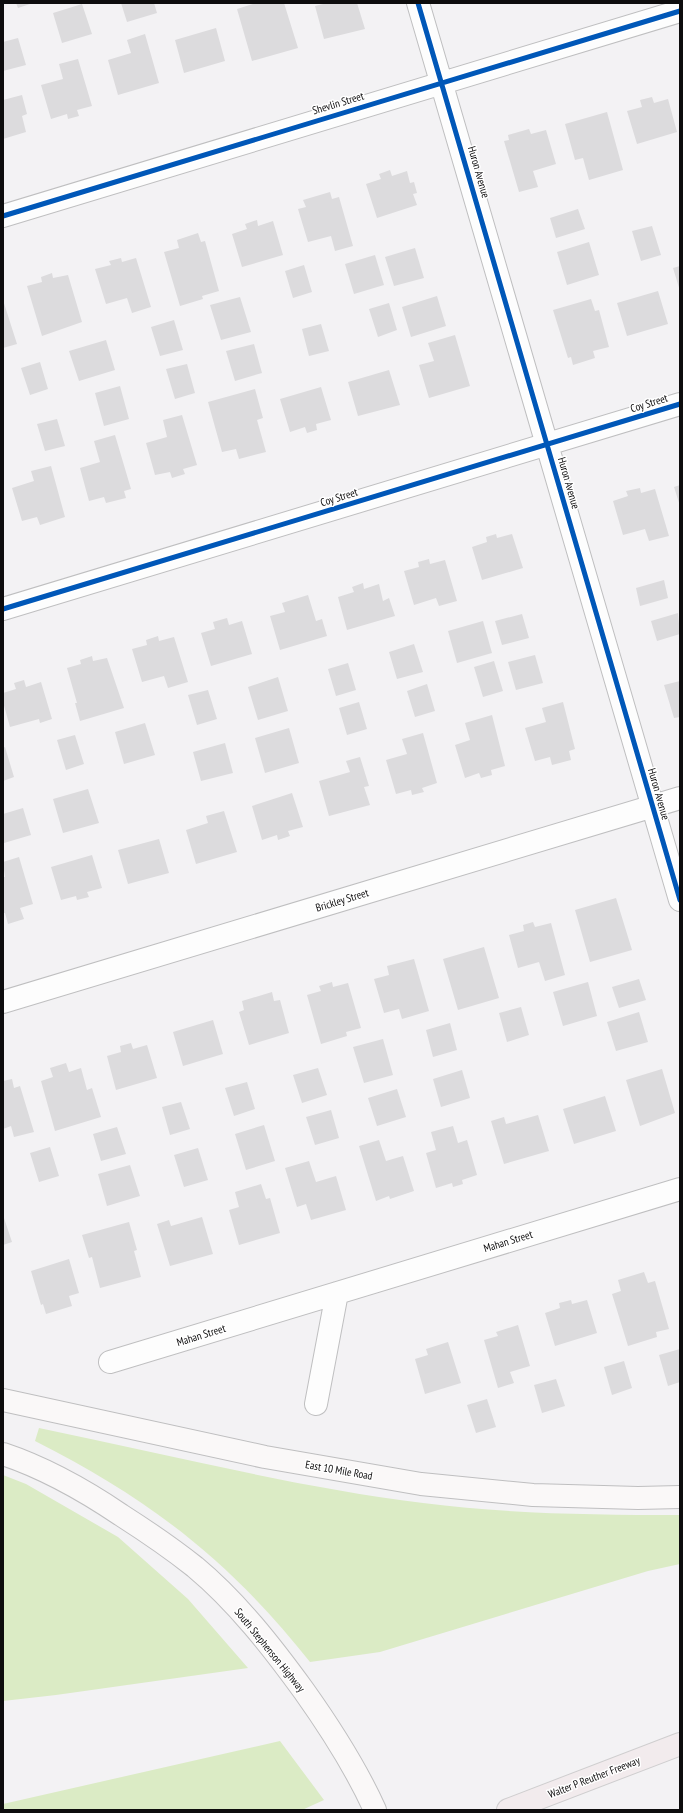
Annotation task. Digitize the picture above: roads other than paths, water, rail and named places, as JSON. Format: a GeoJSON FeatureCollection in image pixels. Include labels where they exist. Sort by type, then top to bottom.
{"type":"FeatureCollection","features":[{"type":"Feature","properties":{"kind":"highway","name":"Walter P Reuther Freeway"},"geometry":{"type":"LineString","coordinates":[[508,1810],[680,1744]]}},
{"type":"Feature","properties":{"kind":"main road","name":"East 10 Mile Road"},"geometry":{"type":"LineString","coordinates":[[3,1400],[265,1457],[421,1484],[533,1495],[638,1498],[680,1497]]}},
{"type":"Feature","properties":{"kind":"main road","name":"South Stephenson Highway"},"geometry":{"type":"LineString","coordinates":[[3,1454],[21,1460],[85,1492],[143,1529],[195,1567],[244,1614],[286,1666],[334,1734],[365,1787],[375,1810]]}},
{"type":"Feature","properties":{"kind":"street","name":"Huron Avenue"},"geometry":{"type":"LineString","coordinates":[[418,3],[680,900]]}},
{"type":"Feature","properties":{"kind":"street","name":"Shevlin Street"},"geometry":{"type":"LineString","coordinates":[[3,216],[680,11]]}},
{"type":"Feature","properties":{"kind":"street","name":"Coy Street"},"geometry":{"type":"LineString","coordinates":[[3,609],[680,404]]}},
{"type":"Feature","properties":{"kind":"street","name":"Brickley Street"},"geometry":{"type":"LineString","coordinates":[[3,1002],[680,798]]}},
{"type":"Feature","properties":{"kind":"street","name":"Mahan Street"},"geometry":{"type":"LineString","coordinates":[[110,1362],[680,1189]]}},
{"type":"Feature","properties":{"kind":"street"},"geometry":{"type":"LineString","coordinates":[[316,1404],[337,1293]]}}]}
